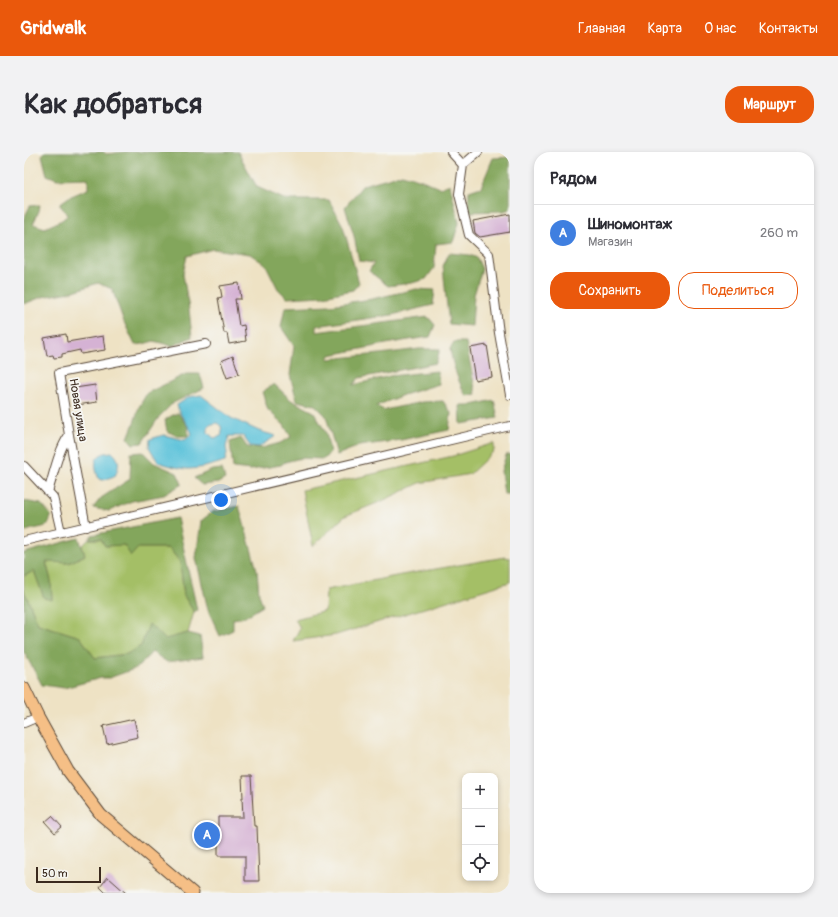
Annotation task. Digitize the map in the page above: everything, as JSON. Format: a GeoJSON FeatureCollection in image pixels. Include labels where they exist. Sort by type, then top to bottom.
{"type":"FeatureCollection","features":[{"type":"Feature","properties":{"kind":"main road"},"geometry":{"type":"LineString","coordinates":[[24,688],[38,717],[68,771],[101,815],[193,893]]}},
{"type":"Feature","properties":{"kind":"street"},"geometry":{"type":"LineString","coordinates":[[451,152],[463,165]]}},
{"type":"Feature","properties":{"kind":"street"},"geometry":{"type":"LineString","coordinates":[[478,152],[463,165],[458,194],[469,235],[489,254],[499,333],[510,395]]}},
{"type":"Feature","properties":{"kind":"street","name":"Новая улица"},"geometry":{"type":"LineString","coordinates":[[86,526],[69,435],[60,373],[206,344]]}},
{"type":"Feature","properties":{"kind":"street"},"geometry":{"type":"LineString","coordinates":[[24,541],[510,426]]}},
{"type":"Feature","properties":{"kind":"street"},"geometry":{"type":"LineString","coordinates":[[48,492],[64,442],[69,435]]}},
{"type":"Feature","properties":{"kind":"street"},"geometry":{"type":"LineString","coordinates":[[24,466],[53,497],[61,532]]}},
{"type":"Feature","properties":{"kind":"street"},"geometry":{"type":"LineString","coordinates":[[24,723],[38,717]]}},
{"type":"Feature","properties":{"kind":"green space"},"geometry":{"type":"Polygon","coordinates":[[[45,152],[104,152],[106,154],[125,152],[238,152],[257,187],[286,200],[329,200],[343,226],[359,283],[353,290],[323,296],[287,298],[278,289],[266,265],[250,254],[213,249],[187,256],[183,274],[192,337],[172,346],[154,341],[135,345],[124,322],[112,289],[98,283],[71,292],[42,297],[24,304],[24,218],[30,206],[40,205],[33,224],[45,228],[62,220],[68,215],[59,204],[69,197],[88,189],[88,178],[57,179],[47,175],[42,155],[45,152]]]}},
{"type":"Feature","properties":{"kind":"green space"},"geometry":{"type":"Polygon","coordinates":[[[510,157],[510,209],[504,211],[468,212],[469,191],[481,187],[493,158],[510,157]]]}},
{"type":"Feature","properties":{"kind":"green space"},"geometry":{"type":"Polygon","coordinates":[[[402,174],[422,180],[440,188],[450,184],[459,223],[453,242],[436,244],[434,268],[426,279],[412,283],[388,286],[369,271],[374,263],[359,261],[354,236],[345,207],[363,185],[402,174]]]}},
{"type":"Feature","properties":{"kind":"green space"},"geometry":{"type":"Polygon","coordinates":[[[449,253],[470,255],[477,258],[482,269],[474,295],[472,326],[449,324],[443,266],[449,253]]]}},
{"type":"Feature","properties":{"kind":"green space"},"geometry":{"type":"Polygon","coordinates":[[[416,289],[435,290],[433,305],[392,315],[316,326],[316,332],[428,317],[435,325],[430,337],[330,355],[328,359],[419,349],[440,349],[436,363],[359,378],[353,385],[390,376],[437,371],[439,384],[403,395],[376,406],[384,410],[422,402],[443,401],[451,413],[449,430],[401,440],[359,446],[337,455],[326,416],[315,405],[297,401],[290,375],[294,346],[281,327],[285,307],[330,305],[372,299],[416,289]]]}},
{"type":"Feature","properties":{"kind":"green space"},"geometry":{"type":"Polygon","coordinates":[[[454,342],[466,342],[476,394],[466,396],[454,368],[450,349],[454,342]]]}},
{"type":"Feature","properties":{"kind":"green space"},"geometry":{"type":"Polygon","coordinates":[[[186,374],[200,374],[204,388],[173,403],[159,417],[142,443],[133,444],[128,438],[139,407],[147,393],[186,374]]]}},
{"type":"Feature","properties":{"kind":"green space"},"geometry":{"type":"Polygon","coordinates":[[[274,384],[291,400],[314,412],[326,433],[330,452],[324,459],[301,458],[285,462],[281,465],[251,470],[233,468],[230,442],[241,438],[247,447],[262,448],[280,443],[291,437],[284,425],[268,410],[262,392],[274,384]]]}},
{"type":"Feature","properties":{"kind":"green space"},"geometry":{"type":"Polygon","coordinates":[[[494,400],[498,418],[461,424],[460,405],[472,405],[494,400]]]}},
{"type":"Feature","properties":{"kind":"green space"},"geometry":{"type":"Polygon","coordinates":[[[178,413],[188,427],[188,436],[177,436],[167,431],[165,420],[178,413]]]}},
{"type":"Feature","properties":{"kind":"green space"},"geometry":{"type":"Polygon","coordinates":[[[494,443],[494,451],[470,474],[420,483],[345,516],[313,546],[302,490],[453,456],[494,443]]]}},
{"type":"Feature","properties":{"kind":"green space"},"geometry":{"type":"Polygon","coordinates":[[[143,452],[154,463],[177,473],[182,484],[164,495],[132,501],[109,511],[93,508],[101,498],[130,479],[131,453],[143,452]]]}},
{"type":"Feature","properties":{"kind":"green space"},"geometry":{"type":"Polygon","coordinates":[[[510,454],[510,494],[504,494],[501,471],[506,455],[510,454]]]}},
{"type":"Feature","properties":{"kind":"green space"},"geometry":{"type":"Polygon","coordinates":[[[222,469],[225,479],[218,483],[202,485],[194,478],[212,470],[222,469]]]}},
{"type":"Feature","properties":{"kind":"green space"},"geometry":{"type":"Polygon","coordinates":[[[24,501],[41,504],[51,515],[46,526],[24,532],[24,501]]]}},
{"type":"Feature","properties":{"kind":"green space"},"geometry":{"type":"Polygon","coordinates":[[[239,506],[257,570],[259,594],[263,606],[245,617],[233,619],[233,630],[220,636],[208,610],[196,558],[201,521],[212,512],[239,506]]]}},
{"type":"Feature","properties":{"kind":"green space"},"geometry":{"type":"Polygon","coordinates":[[[177,518],[197,610],[194,612],[184,596],[180,562],[169,548],[138,548],[131,556],[124,545],[105,546],[101,539],[89,539],[92,535],[177,518]]]}},
{"type":"Feature","properties":{"kind":"green space"},"geometry":{"type":"Polygon","coordinates":[[[79,538],[85,555],[69,563],[46,562],[51,581],[52,600],[44,598],[34,571],[24,576],[24,553],[79,538]]]}},
{"type":"Feature","properties":{"kind":"green space"},"geometry":{"type":"Polygon","coordinates":[[[89,539],[101,539],[105,546],[124,545],[138,548],[169,548],[180,562],[184,596],[194,612],[188,633],[142,646],[127,654],[95,658],[80,637],[38,624],[24,590],[24,576],[34,570],[44,598],[52,599],[51,581],[46,561],[69,563],[85,555],[82,546],[89,539]]]}},
{"type":"Feature","properties":{"kind":"green space"},"geometry":{"type":"Polygon","coordinates":[[[505,557],[510,558],[510,582],[336,635],[293,641],[300,628],[295,619],[325,611],[326,590],[505,557]]]}},
{"type":"Feature","properties":{"kind":"green space"},"geometry":{"type":"Polygon","coordinates":[[[24,590],[38,624],[80,637],[95,658],[127,654],[141,646],[149,624],[165,639],[188,633],[200,636],[203,657],[167,662],[152,652],[137,668],[109,678],[101,678],[64,688],[42,685],[24,652],[24,590]]]}},
{"type":"Feature","properties":{"kind":"water"},"geometry":{"type":"Polygon","coordinates":[[[201,395],[231,418],[259,431],[276,436],[259,447],[250,446],[243,436],[229,436],[226,447],[227,453],[225,461],[206,466],[187,469],[158,462],[149,447],[150,439],[164,435],[185,440],[192,434],[177,405],[189,397],[201,395]],[[217,423],[211,425],[208,427],[208,433],[214,438],[221,436],[221,426],[217,423]]]}},
{"type":"Feature","properties":{"kind":"water"},"geometry":{"type":"Polygon","coordinates":[[[112,452],[118,461],[115,476],[101,480],[99,479],[96,469],[96,460],[101,455],[112,452]]]}},
{"type":"Feature","properties":{"kind":"building"},"geometry":{"type":"Polygon","coordinates":[[[510,214],[510,232],[480,237],[475,233],[473,221],[510,214]]]}},
{"type":"Feature","properties":{"kind":"building"},"geometry":{"type":"Polygon","coordinates":[[[239,283],[241,299],[235,299],[239,326],[244,325],[246,341],[229,344],[227,333],[224,333],[218,298],[222,297],[220,286],[239,283]]]}},
{"type":"Feature","properties":{"kind":"building"},"geometry":{"type":"Polygon","coordinates":[[[66,334],[67,342],[103,336],[105,350],[81,354],[80,350],[62,354],[62,357],[54,358],[53,355],[47,356],[44,338],[66,334]]]}},
{"type":"Feature","properties":{"kind":"building"},"geometry":{"type":"Polygon","coordinates":[[[487,345],[492,377],[475,380],[470,348],[487,345]]]}},
{"type":"Feature","properties":{"kind":"building"},"geometry":{"type":"Polygon","coordinates":[[[233,356],[239,374],[227,378],[221,361],[233,356]]]}},
{"type":"Feature","properties":{"kind":"building"},"geometry":{"type":"Polygon","coordinates":[[[95,385],[97,402],[77,405],[75,388],[95,385]]]}},
{"type":"Feature","properties":{"kind":"building"},"geometry":{"type":"Polygon","coordinates":[[[134,719],[138,737],[107,744],[103,726],[134,719]]]}},
{"type":"Feature","properties":{"kind":"building"},"geometry":{"type":"Polygon","coordinates":[[[242,776],[251,776],[254,826],[257,826],[259,881],[245,881],[245,856],[218,856],[218,817],[243,817],[242,776]]]}},
{"type":"Feature","properties":{"kind":"building"},"geometry":{"type":"Polygon","coordinates":[[[52,816],[62,827],[55,833],[45,822],[52,816]]]}},
{"type":"Feature","properties":{"kind":"building"},"geometry":{"type":"Polygon","coordinates":[[[208,827],[214,832],[204,844],[198,838],[208,827]]]}},
{"type":"Feature","properties":{"kind":"building"},"geometry":{"type":"Polygon","coordinates":[[[108,877],[126,893],[106,893],[100,887],[108,877]]]}},
{"type":"Feature","properties":{"kind":"place","name":"Шиномонтаж"},"geometry":{"type":"Point","coordinates":[207,835]}}]}
